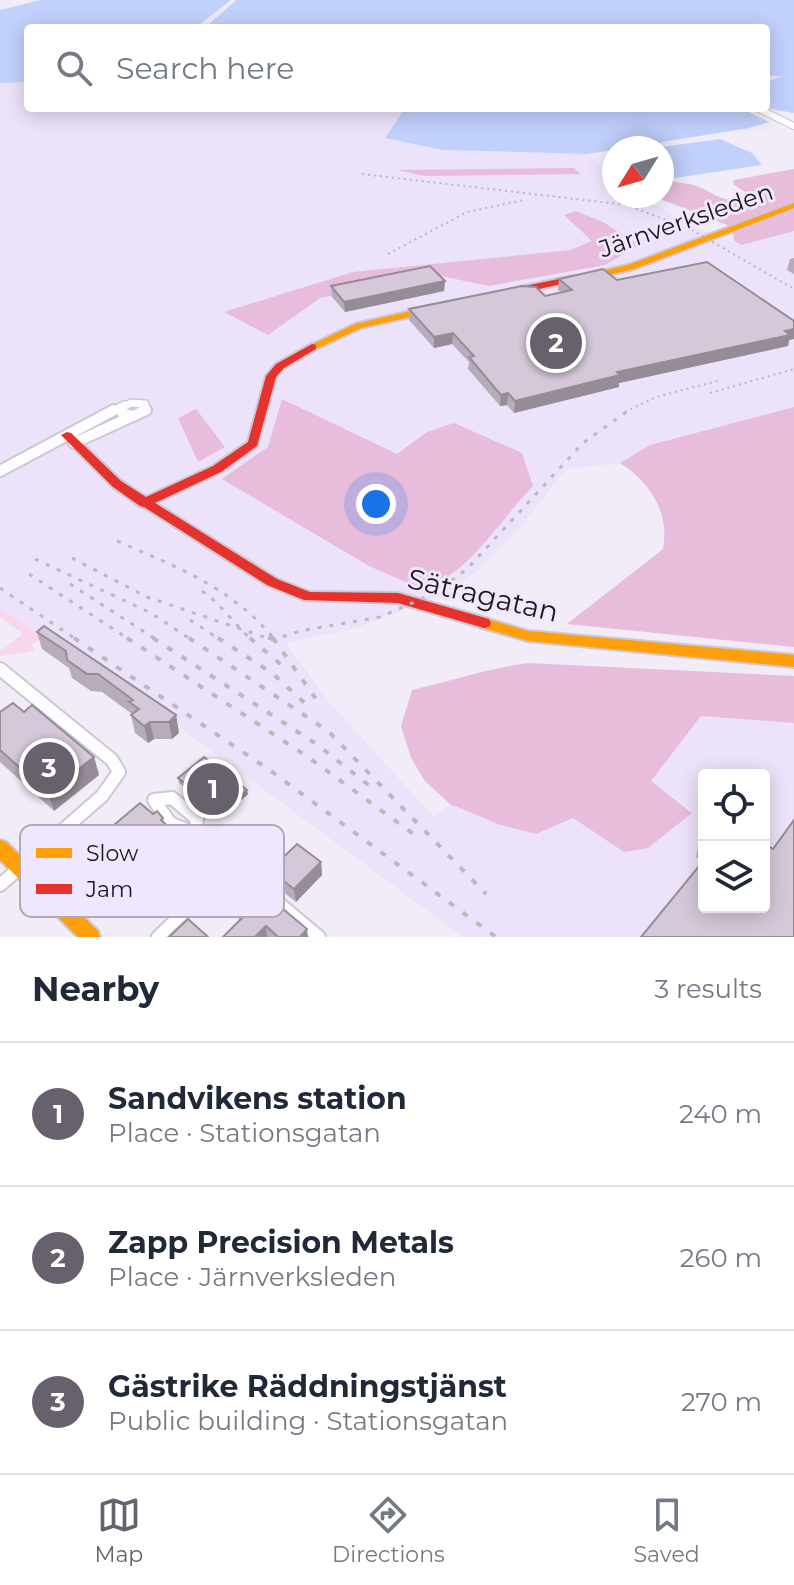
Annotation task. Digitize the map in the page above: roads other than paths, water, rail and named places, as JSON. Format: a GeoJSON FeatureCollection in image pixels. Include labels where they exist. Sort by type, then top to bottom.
{"type":"FeatureCollection","features":[{"type":"Feature","properties":{"kind":"street"},"geometry":{"type":"LineString","coordinates":[[765,112],[794,126]]}},
{"type":"Feature","properties":{"kind":"street","name":"Järnverksleden"},"geometry":{"type":"LineString","coordinates":[[503,294],[631,267],[794,205]]}},
{"type":"Feature","properties":{"kind":"street"},"geometry":{"type":"LineString","coordinates":[[144,503],[217,469],[253,444],[258,437],[271,376],[280,366],[358,326],[432,309]]}},
{"type":"Feature","properties":{"kind":"street"},"geometry":{"type":"LineString","coordinates":[[0,471],[70,439],[144,412],[146,406],[135,402],[124,405],[70,439]]}},
{"type":"Feature","properties":{"kind":"street"},"geometry":{"type":"LineString","coordinates":[[124,405],[121,412],[133,416]]}},
{"type":"Feature","properties":{"kind":"street","name":"Sätragatan"},"geometry":{"type":"LineString","coordinates":[[70,439],[117,484],[144,503],[272,582],[309,597],[400,599],[528,636],[794,661]]}},
{"type":"Feature","properties":{"kind":"street"},"geometry":{"type":"LineString","coordinates":[[0,669],[112,760],[119,772],[110,790],[68,825]]}},
{"type":"Feature","properties":{"kind":"street"},"geometry":{"type":"LineString","coordinates":[[0,851],[20,869]]}},
{"type":"Feature","properties":{"kind":"street"},"geometry":{"type":"LineString","coordinates":[[0,885],[20,864]]}},
{"type":"Feature","properties":{"kind":"street"},"geometry":{"type":"LineString","coordinates":[[284,908],[319,937]]}},
{"type":"Feature","properties":{"kind":"street"},"geometry":{"type":"LineString","coordinates":[[70,917],[91,937]]}},
{"type":"Feature","properties":{"kind":"street"},"geometry":{"type":"LineString","coordinates":[[158,937],[179,917]]}},
{"type":"Feature","properties":{"kind":"water"},"geometry":{"type":"Polygon","coordinates":[[[41,0],[231,0],[200,24],[24,24],[24,82],[0,83],[0,10],[41,0]]]}},
{"type":"Feature","properties":{"kind":"water"},"geometry":{"type":"Polygon","coordinates":[[[236,0],[794,0],[794,113],[770,109],[770,80],[782,76],[770,76],[770,24],[209,24],[236,0]]]}},
{"type":"Feature","properties":{"kind":"water"},"geometry":{"type":"Polygon","coordinates":[[[402,112],[748,112],[769,122],[674,140],[674,136],[602,136],[602,152],[588,154],[443,150],[385,138],[402,112]]]}},
{"type":"Feature","properties":{"kind":"water"},"geometry":{"type":"Polygon","coordinates":[[[720,139],[752,153],[762,165],[675,178],[674,145],[720,139]]]}},
{"type":"Feature","properties":{"kind":"railway"},"geometry":{"type":"LineString","coordinates":[[362,174],[627,205],[692,230],[794,289]]}},
{"type":"Feature","properties":{"kind":"railway"},"geometry":{"type":"LineString","coordinates":[[388,254],[467,212],[524,200]]}},
{"type":"Feature","properties":{"kind":"railway"},"geometry":{"type":"LineString","coordinates":[[710,393],[794,369]]}},
{"type":"Feature","properties":{"kind":"railway"},"geometry":{"type":"LineString","coordinates":[[629,410],[656,397],[721,380]]}},
{"type":"Feature","properties":{"kind":"railway"},"geometry":{"type":"LineString","coordinates":[[275,639],[300,631],[380,617],[435,593],[467,569],[583,443],[629,410]]}},
{"type":"Feature","properties":{"kind":"railway"},"geometry":{"type":"LineString","coordinates":[[625,412],[629,410]]}},
{"type":"Feature","properties":{"kind":"railway"},"geometry":{"type":"LineString","coordinates":[[117,541],[203,581],[241,606],[273,638]]}},
{"type":"Feature","properties":{"kind":"railway"},"geometry":{"type":"LineString","coordinates":[[72,558],[147,597],[242,629]]}},
{"type":"Feature","properties":{"kind":"railway"},"geometry":{"type":"LineString","coordinates":[[35,559],[151,613],[191,640]]}},
{"type":"Feature","properties":{"kind":"railway"},"geometry":{"type":"LineString","coordinates":[[29,574],[130,640]]}},
{"type":"Feature","properties":{"kind":"railway"},"geometry":{"type":"LineString","coordinates":[[70,584],[157,640]]}},
{"type":"Feature","properties":{"kind":"railway"},"geometry":{"type":"LineString","coordinates":[[0,588],[77,640]]}},
{"type":"Feature","properties":{"kind":"railway"},"geometry":{"type":"LineString","coordinates":[[202,591],[242,629]]}},
{"type":"Feature","properties":{"kind":"railway"},"geometry":{"type":"LineString","coordinates":[[190,620],[221,640]]}},
{"type":"Feature","properties":{"kind":"railway"},"geometry":{"type":"LineString","coordinates":[[242,629],[274,640]]}},
{"type":"Feature","properties":{"kind":"railway"},"geometry":{"type":"LineString","coordinates":[[242,629],[251,638]]}},
{"type":"Feature","properties":{"kind":"railway"},"geometry":{"type":"LineString","coordinates":[[74,638],[271,771],[496,937]]}},
{"type":"Feature","properties":{"kind":"railway"},"geometry":{"type":"LineString","coordinates":[[127,638],[305,755],[419,838]]}},
{"type":"Feature","properties":{"kind":"railway"},"geometry":{"type":"LineString","coordinates":[[153,638],[315,743],[371,787]]}},
{"type":"Feature","properties":{"kind":"railway"},"geometry":{"type":"LineString","coordinates":[[218,638],[272,673],[309,707]]}},
{"type":"Feature","properties":{"kind":"railway"},"geometry":{"type":"LineString","coordinates":[[251,638],[286,669]]}},
{"type":"Feature","properties":{"kind":"railway"},"geometry":{"type":"LineString","coordinates":[[268,638],[273,638]]}},
{"type":"Feature","properties":{"kind":"railway"},"geometry":{"type":"LineString","coordinates":[[273,638],[278,638]]}},
{"type":"Feature","properties":{"kind":"railway"},"geometry":{"type":"LineString","coordinates":[[191,640],[328,731],[486,894]]}},
{"type":"Feature","properties":{"kind":"railway"},"geometry":{"type":"LineString","coordinates":[[274,640],[321,706]]}},
{"type":"Feature","properties":{"kind":"place","name":"Zapp Precision Metals"},"geometry":{"type":"Point","coordinates":[556,343]}},
{"type":"Feature","properties":{"kind":"place","name":"Gästrike Räddningstjänst"},"geometry":{"type":"Point","coordinates":[49,768]}},
{"type":"Feature","properties":{"kind":"place","name":"Sandvikens station"},"geometry":{"type":"Point","coordinates":[213,789]}}]}
